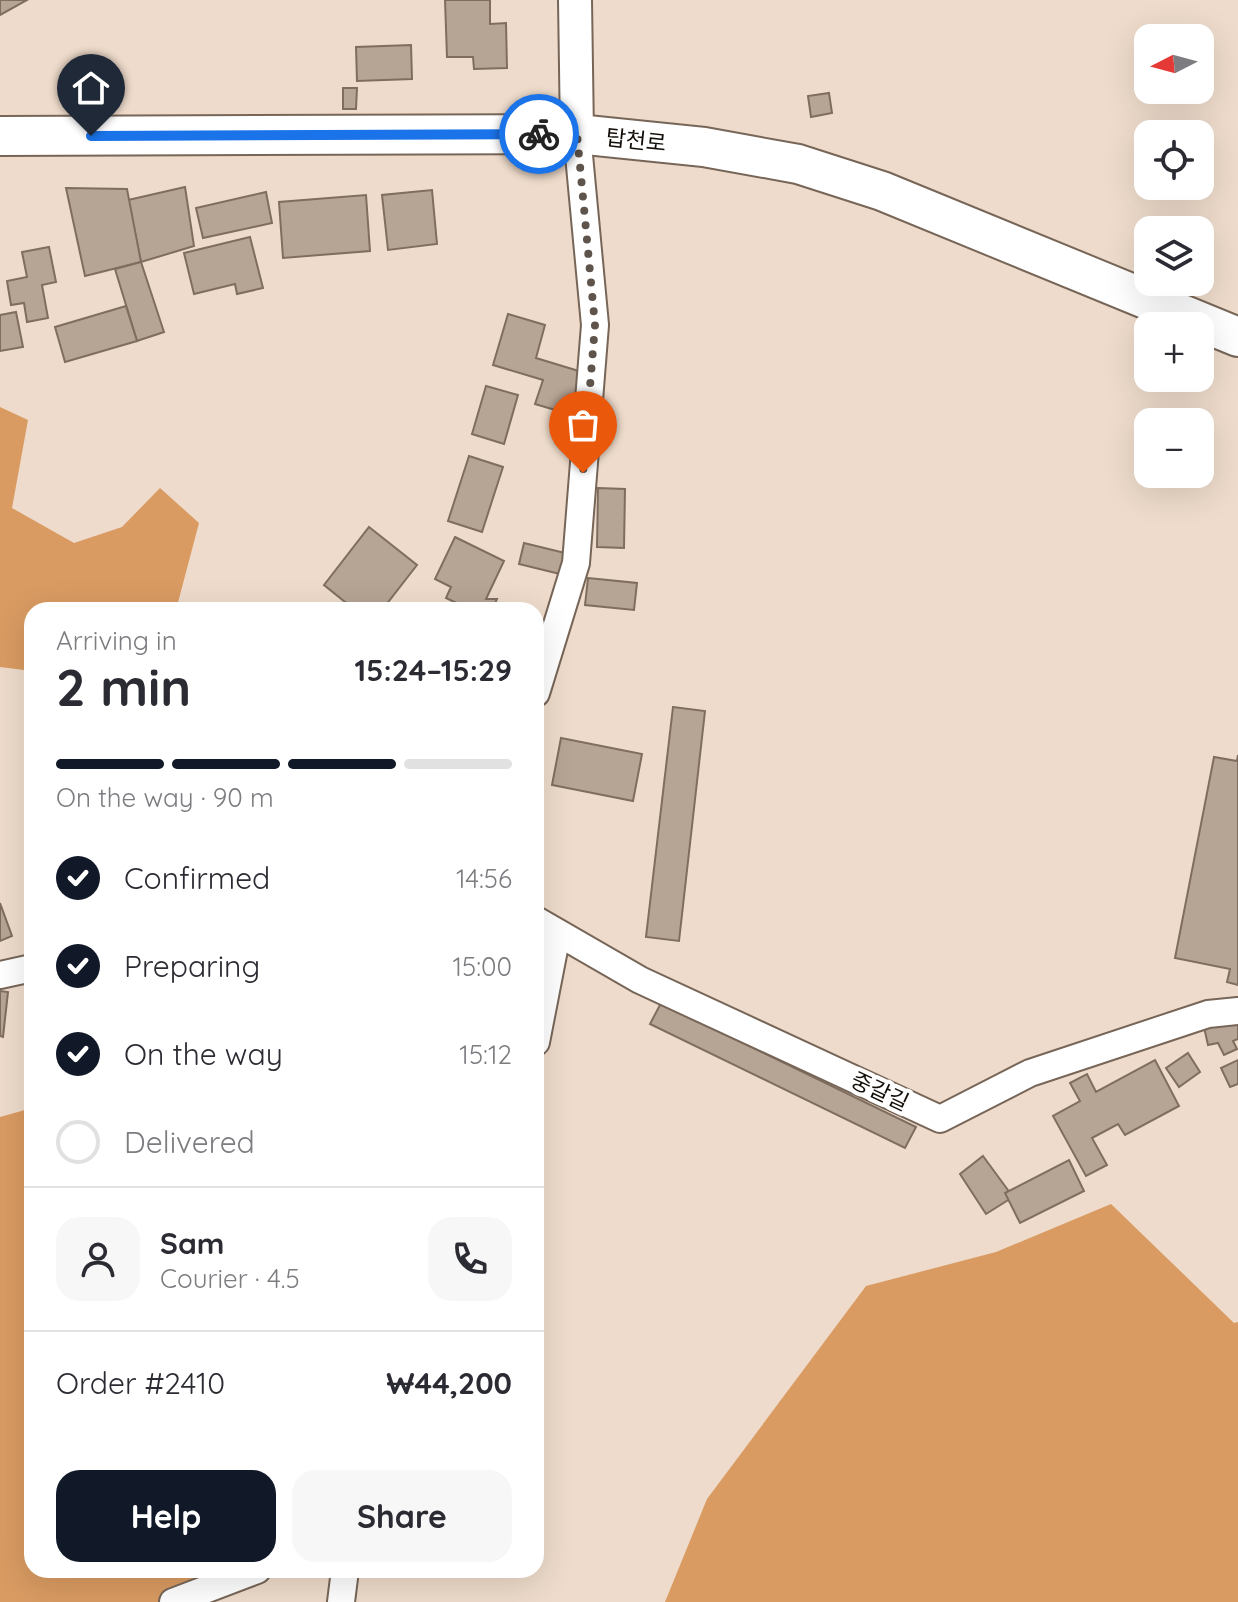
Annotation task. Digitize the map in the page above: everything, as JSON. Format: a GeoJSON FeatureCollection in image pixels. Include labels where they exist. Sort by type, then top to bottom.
{"type":"FeatureCollection","features":[{"type":"Feature","properties":{"kind":"main road","name":"탑천로"},"geometry":{"type":"LineString","coordinates":[[0,136],[577,134],[704,147],[798,164],[882,191],[1238,337]]}},
{"type":"Feature","properties":{"kind":"street"},"geometry":{"type":"LineString","coordinates":[[544,667],[576,563],[595,325],[577,134],[575,0]]}},
{"type":"Feature","properties":{"kind":"street"},"geometry":{"type":"LineString","coordinates":[[544,950],[546,927]]}},
{"type":"Feature","properties":{"kind":"street","name":"중갈길"},"geometry":{"type":"LineString","coordinates":[[546,927],[640,980],[940,1119],[1030,1073],[1208,1014],[1238,1011]]}},
{"type":"Feature","properties":{"kind":"street"},"geometry":{"type":"LineString","coordinates":[[0,975],[24,970]]}},
{"type":"Feature","properties":{"kind":"street"},"geometry":{"type":"LineString","coordinates":[[173,1602],[236,1578]]}},
{"type":"Feature","properties":{"kind":"street"},"geometry":{"type":"LineString","coordinates":[[341,1602],[344,1578]]}},
{"type":"Feature","properties":{"kind":"shaded area"},"geometry":{"type":"Polygon","coordinates":[[[0,407],[28,420],[12,508],[74,543],[122,527],[160,488],[199,523],[178,602],[24,602],[24,670],[0,667],[0,407]]]}},
{"type":"Feature","properties":{"kind":"shaded area"},"geometry":{"type":"Polygon","coordinates":[[[24,1110],[24,1578],[212,1578],[160,1602],[0,1602],[0,1117],[24,1110]]]}},
{"type":"Feature","properties":{"kind":"shaded area"},"geometry":{"type":"Polygon","coordinates":[[[1111,1204],[1234,1323],[1238,1322],[1238,1602],[665,1602],[707,1499],[866,1286],[996,1252],[1111,1204]]]}},
{"type":"Feature","properties":{"kind":"building"},"geometry":{"type":"Polygon","coordinates":[[[0,0],[27,0],[0,15],[0,0]]]}},
{"type":"Feature","properties":{"kind":"building"},"geometry":{"type":"Polygon","coordinates":[[[445,0],[490,0],[490,24],[506,23],[507,68],[474,69],[473,57],[447,57],[445,0]]]}},
{"type":"Feature","properties":{"kind":"building"},"geometry":{"type":"Polygon","coordinates":[[[411,45],[412,79],[357,81],[356,47],[411,45]]]}},
{"type":"Feature","properties":{"kind":"building"},"geometry":{"type":"Polygon","coordinates":[[[343,88],[357,88],[356,109],[343,109],[343,88]]]}},
{"type":"Feature","properties":{"kind":"building"},"geometry":{"type":"Polygon","coordinates":[[[829,93],[832,113],[811,117],[808,96],[829,93]]]}},
{"type":"Feature","properties":{"kind":"building"},"geometry":{"type":"Polygon","coordinates":[[[185,187],[194,246],[141,262],[128,200],[185,187]]]}},
{"type":"Feature","properties":{"kind":"building"},"geometry":{"type":"Polygon","coordinates":[[[66,188],[127,189],[141,262],[85,276],[66,188]]]}},
{"type":"Feature","properties":{"kind":"building"},"geometry":{"type":"Polygon","coordinates":[[[432,190],[437,244],[388,250],[382,195],[432,190]]]}},
{"type":"Feature","properties":{"kind":"building"},"geometry":{"type":"Polygon","coordinates":[[[266,192],[272,223],[203,238],[196,208],[266,192]]]}},
{"type":"Feature","properties":{"kind":"building"},"geometry":{"type":"Polygon","coordinates":[[[366,195],[370,251],[283,258],[279,202],[366,195]]]}},
{"type":"Feature","properties":{"kind":"building"},"geometry":{"type":"Polygon","coordinates":[[[250,237],[263,288],[237,294],[235,284],[194,294],[184,253],[250,237]]]}},
{"type":"Feature","properties":{"kind":"building"},"geometry":{"type":"Polygon","coordinates":[[[49,247],[56,282],[42,285],[48,318],[27,322],[24,303],[11,305],[7,281],[27,277],[22,252],[49,247]]]}},
{"type":"Feature","properties":{"kind":"building"},"geometry":{"type":"Polygon","coordinates":[[[141,262],[164,332],[137,341],[115,269],[141,262]]]}},
{"type":"Feature","properties":{"kind":"building"},"geometry":{"type":"Polygon","coordinates":[[[126,306],[137,341],[65,362],[55,327],[126,306]]]}},
{"type":"Feature","properties":{"kind":"building"},"geometry":{"type":"Polygon","coordinates":[[[16,312],[23,347],[0,351],[0,315],[16,312]]]}},
{"type":"Feature","properties":{"kind":"building"},"geometry":{"type":"Polygon","coordinates":[[[508,314],[545,325],[536,358],[582,372],[569,414],[535,404],[543,380],[493,365],[508,314]]]}},
{"type":"Feature","properties":{"kind":"building"},"geometry":{"type":"Polygon","coordinates":[[[486,386],[518,395],[504,444],[472,434],[486,386]]]}},
{"type":"Feature","properties":{"kind":"building"},"geometry":{"type":"Polygon","coordinates":[[[469,456],[503,467],[482,532],[448,521],[469,456]]]}},
{"type":"Feature","properties":{"kind":"building"},"geometry":{"type":"Polygon","coordinates":[[[598,488],[625,489],[624,548],[597,547],[598,488]]]}},
{"type":"Feature","properties":{"kind":"building"},"geometry":{"type":"Polygon","coordinates":[[[369,527],[417,565],[388,602],[345,602],[324,585],[369,527]]]}},
{"type":"Feature","properties":{"kind":"building"},"geometry":{"type":"Polygon","coordinates":[[[455,537],[504,561],[486,599],[497,599],[496,602],[454,602],[446,598],[451,587],[435,579],[455,537]]]}},
{"type":"Feature","properties":{"kind":"building"},"geometry":{"type":"Polygon","coordinates":[[[524,543],[565,553],[560,574],[519,564],[524,543]]]}},
{"type":"Feature","properties":{"kind":"building"},"geometry":{"type":"Polygon","coordinates":[[[588,578],[637,583],[634,610],[585,605],[588,578]]]}},
{"type":"Feature","properties":{"kind":"building"},"geometry":{"type":"Polygon","coordinates":[[[673,707],[705,711],[679,941],[646,937],[673,707]]]}},
{"type":"Feature","properties":{"kind":"building"},"geometry":{"type":"Polygon","coordinates":[[[561,738],[642,754],[633,801],[552,785],[561,738]]]}},
{"type":"Feature","properties":{"kind":"building"},"geometry":{"type":"Polygon","coordinates":[[[1238,755],[1238,985],[1227,982],[1230,969],[1175,958],[1214,757],[1237,761],[1238,755]]]}},
{"type":"Feature","properties":{"kind":"building"},"geometry":{"type":"Polygon","coordinates":[[[0,903],[12,936],[0,941],[0,903]]]}},
{"type":"Feature","properties":{"kind":"building"},"geometry":{"type":"Polygon","coordinates":[[[0,991],[8,992],[3,1037],[0,1036],[0,991]]]}},
{"type":"Feature","properties":{"kind":"building"},"geometry":{"type":"Polygon","coordinates":[[[661,1003],[916,1127],[905,1148],[650,1024],[661,1003]]]}},
{"type":"Feature","properties":{"kind":"building"},"geometry":{"type":"Polygon","coordinates":[[[1238,1020],[1238,1039],[1233,1041],[1237,1049],[1224,1055],[1218,1043],[1208,1045],[1204,1027],[1238,1020]]]}},
{"type":"Feature","properties":{"kind":"building"},"geometry":{"type":"Polygon","coordinates":[[[1188,1053],[1200,1072],[1179,1087],[1166,1068],[1188,1053]]]}},
{"type":"Feature","properties":{"kind":"building"},"geometry":{"type":"Polygon","coordinates":[[[1155,1060],[1179,1106],[1125,1135],[1118,1124],[1092,1138],[1107,1165],[1086,1176],[1053,1116],[1080,1101],[1070,1083],[1087,1074],[1096,1092],[1155,1060]]]}},
{"type":"Feature","properties":{"kind":"building"},"geometry":{"type":"Polygon","coordinates":[[[1238,1060],[1238,1084],[1230,1087],[1221,1068],[1238,1060]]]}},
{"type":"Feature","properties":{"kind":"building"},"geometry":{"type":"Polygon","coordinates":[[[983,1156],[1013,1197],[986,1214],[960,1174],[983,1156]]]}},
{"type":"Feature","properties":{"kind":"building"},"geometry":{"type":"Polygon","coordinates":[[[1069,1160],[1084,1191],[1020,1223],[1005,1193],[1069,1160]]]}},
{"type":"Feature","properties":{"kind":"way so far"},"geometry":{"type":"LineString","coordinates":[[539,134],[577,134],[595,325],[583,473]]}},
{"type":"Feature","properties":{"kind":"route"},"geometry":{"type":"LineString","coordinates":[[91,136],[539,134]]}}]}
